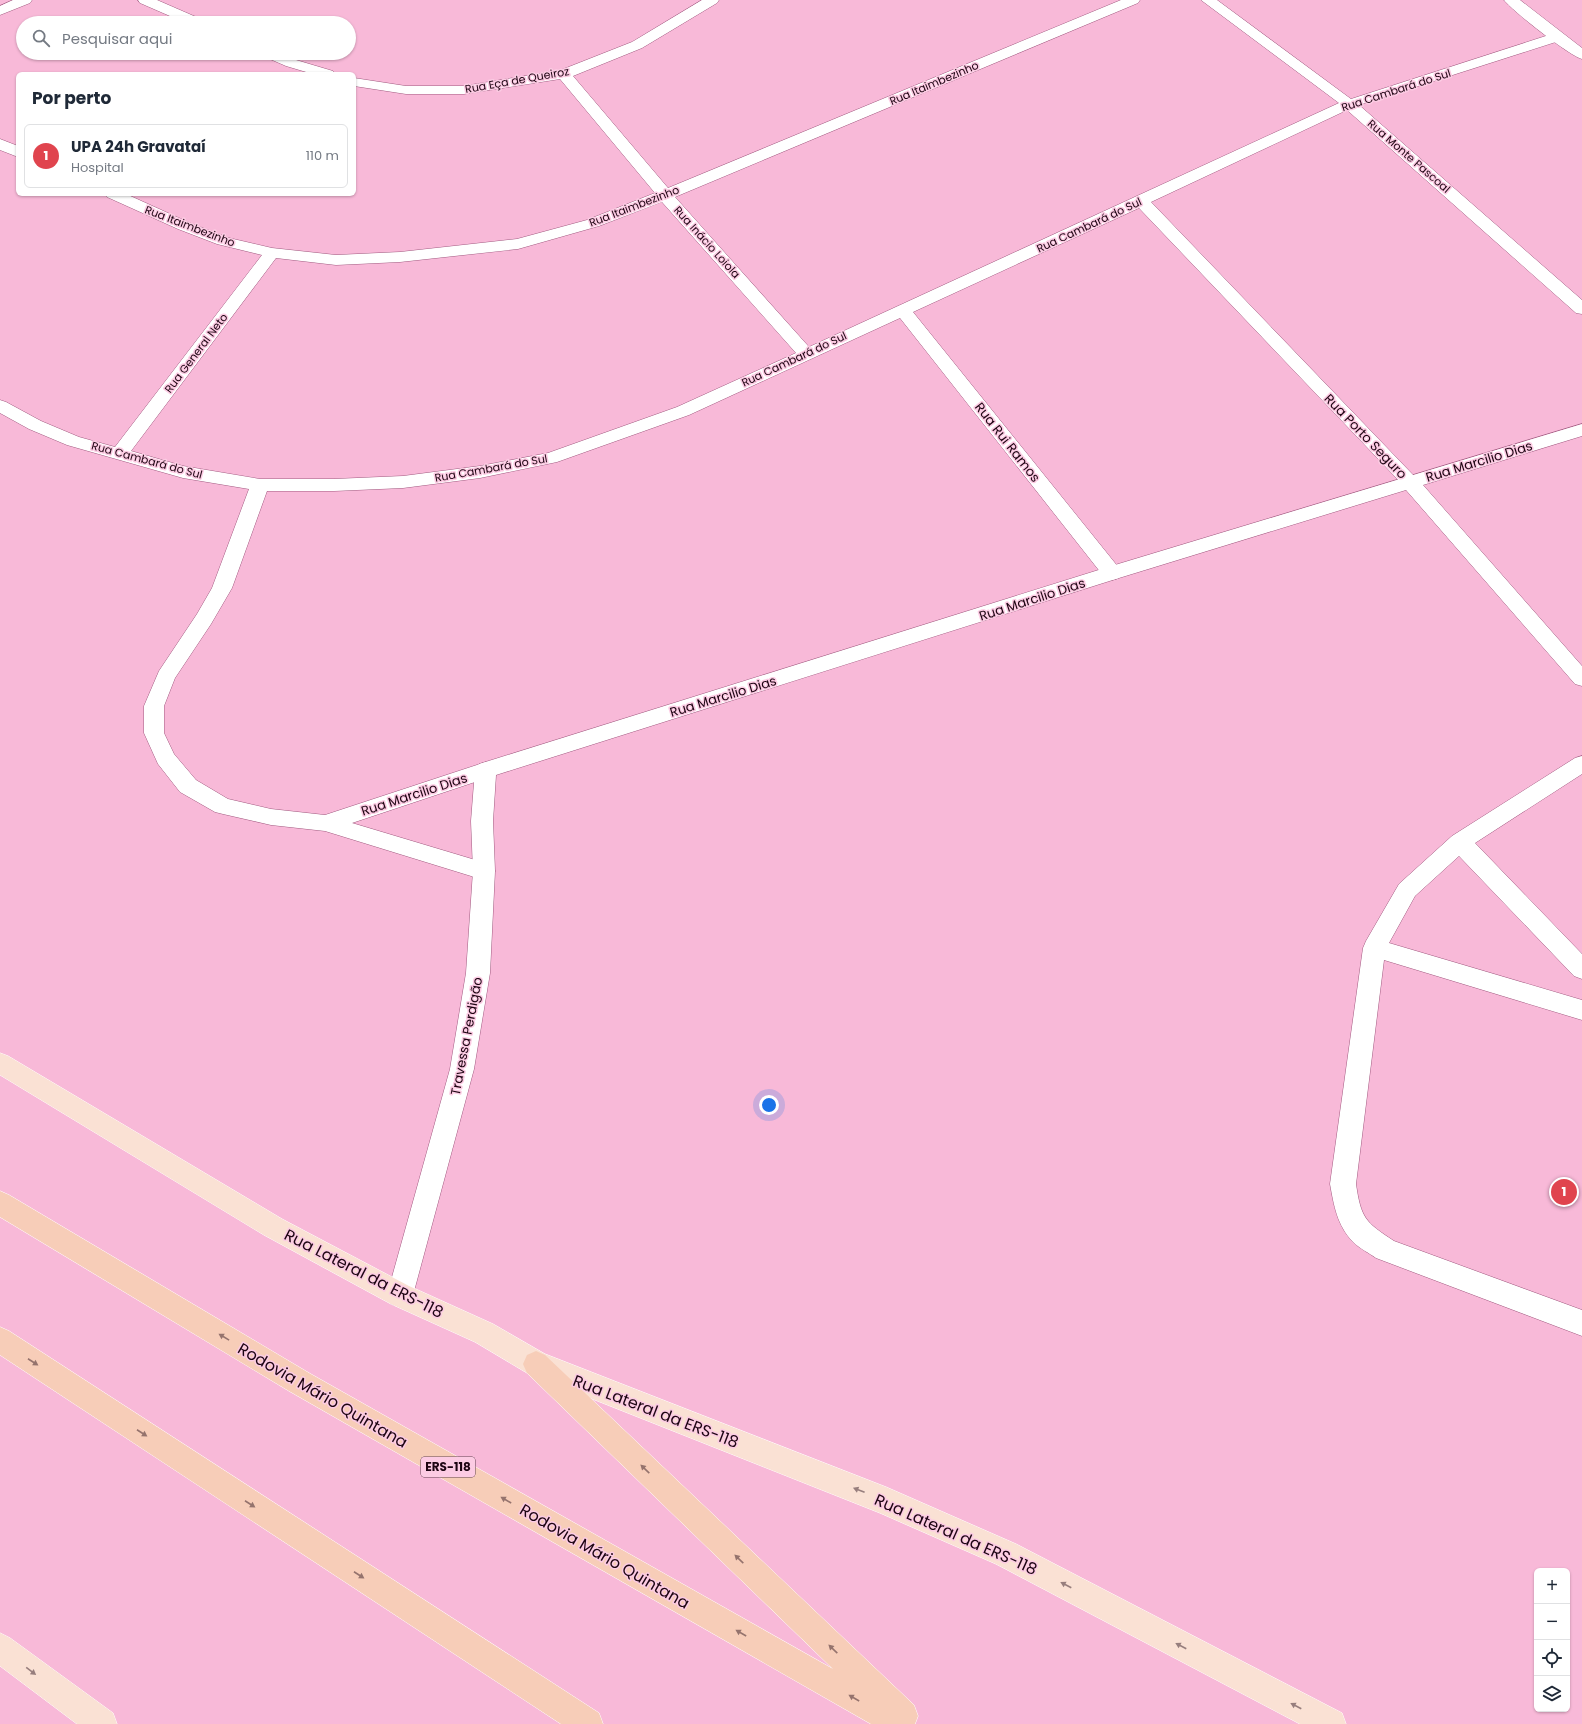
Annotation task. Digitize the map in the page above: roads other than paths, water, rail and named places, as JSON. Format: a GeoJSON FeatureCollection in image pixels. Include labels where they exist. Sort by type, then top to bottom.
{"type":"FeatureCollection","features":[{"type":"Feature","properties":{"kind":"highway","name":"Rodovia Mário Quintana"},"geometry":{"type":"LineString","coordinates":[[0,1203],[306,1386],[900,1724]]}},
{"type":"Feature","properties":{"kind":"highway"},"geometry":{"type":"LineString","coordinates":[[0,1340],[588,1724]]}},
{"type":"Feature","properties":{"kind":"highway"},"geometry":{"type":"LineString","coordinates":[[536,1364],[911,1724]]}},
{"type":"Feature","properties":{"kind":"main road","name":"Rua Lateral da ERS-118"},"geometry":{"type":"LineString","coordinates":[[0,1063],[273,1227],[400,1295],[484,1333],[536,1364],[886,1501],[1006,1554],[1331,1724]]}},
{"type":"Feature","properties":{"kind":"main road"},"geometry":{"type":"LineString","coordinates":[[0,1648],[102,1724]]}},
{"type":"Feature","properties":{"kind":"street"},"geometry":{"type":"LineString","coordinates":[[0,11],[25,0]]}},
{"type":"Feature","properties":{"kind":"street"},"geometry":{"type":"LineString","coordinates":[[145,0],[182,16]]}},
{"type":"Feature","properties":{"kind":"street","name":"Rua Eça de Queiroz"},"geometry":{"type":"LineString","coordinates":[[356,82],[406,90],[464,90],[564,74],[637,45],[712,0]]}},
{"type":"Feature","properties":{"kind":"street","name":"Rua Itaimbezinho"},"geometry":{"type":"LineString","coordinates":[[117,196],[184,226],[223,241],[272,253],[336,260],[400,258],[518,244],[593,223],[665,195],[1133,0]]}},
{"type":"Feature","properties":{"kind":"street","name":"Rua Monte Pascoal"},"geometry":{"type":"LineString","coordinates":[[1208,0],[1349,104],[1582,309]]}},
{"type":"Feature","properties":{"kind":"street"},"geometry":{"type":"LineString","coordinates":[[1511,0],[1557,38],[1582,55]]}},
{"type":"Feature","properties":{"kind":"street","name":"Rua Cambará do Sul"},"geometry":{"type":"LineString","coordinates":[[0,406],[34,425],[73,441],[183,472],[260,484],[334,485],[403,482],[480,472],[551,458],[683,411],[1349,104],[1557,38]]}},
{"type":"Feature","properties":{"kind":"street"},"geometry":{"type":"LineString","coordinates":[[284,60],[321,72]]}},
{"type":"Feature","properties":{"kind":"street","name":"Rua Inácio Loiola"},"geometry":{"type":"LineString","coordinates":[[564,74],[665,195],[806,354]]}},
{"type":"Feature","properties":{"kind":"street"},"geometry":{"type":"LineString","coordinates":[[0,144],[16,151]]}},
{"type":"Feature","properties":{"kind":"street","name":"Rua Porto Seguro"},"geometry":{"type":"LineString","coordinates":[[1141,201],[1410,482],[1582,679]]}},
{"type":"Feature","properties":{"kind":"street","name":"Rua General Neto"},"geometry":{"type":"LineString","coordinates":[[120,454],[272,253]]}},
{"type":"Feature","properties":{"kind":"street","name":"Rua Rui Ramos"},"geometry":{"type":"LineString","coordinates":[[903,310],[1112,573]]}},
{"type":"Feature","properties":{"kind":"street","name":"Rua Marcilio Dias"},"geometry":{"type":"LineString","coordinates":[[260,484],[222,588],[204,619],[166,676],[154,706],[154,733],[165,758],[188,786],[224,806],[271,817],[325,823],[486,770],[1112,573],[1582,430]]}},
{"type":"Feature","properties":{"kind":"street"},"geometry":{"type":"LineString","coordinates":[[1582,764],[1460,842],[1407,890],[1374,948],[1343,1184],[1347,1211],[1362,1234],[1385,1250],[1582,1323]]}},
{"type":"Feature","properties":{"kind":"street","name":"Travessa Perdigão"},"geometry":{"type":"LineString","coordinates":[[400,1295],[462,1069],[478,973],[484,871],[482,821],[486,770]]}},
{"type":"Feature","properties":{"kind":"street"},"geometry":{"type":"LineString","coordinates":[[325,823],[484,871]]}},
{"type":"Feature","properties":{"kind":"street"},"geometry":{"type":"LineString","coordinates":[[1460,842],[1582,968]]}},
{"type":"Feature","properties":{"kind":"street"},"geometry":{"type":"LineString","coordinates":[[1374,948],[1582,1010]]}},
{"type":"Feature","properties":{"kind":"place","name":"UPA 24h Gravataí"},"geometry":{"type":"Point","coordinates":[1564,1192]}}]}
